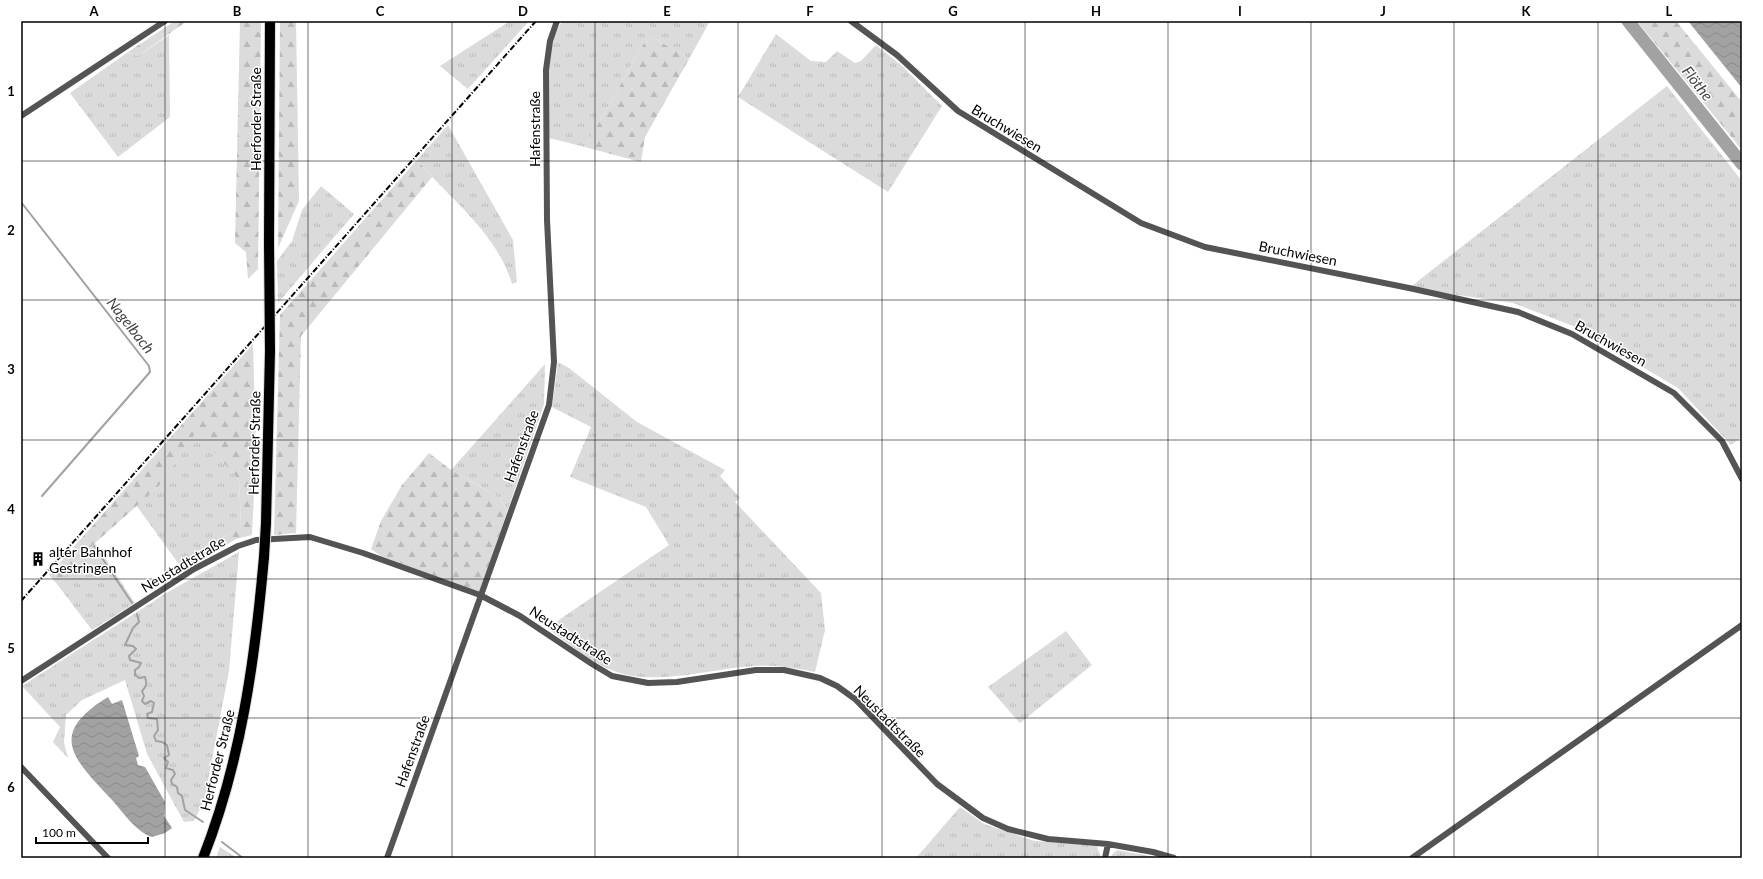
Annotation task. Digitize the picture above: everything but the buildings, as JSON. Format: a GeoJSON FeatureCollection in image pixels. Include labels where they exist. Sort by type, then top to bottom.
{"type":"FeatureCollection","features":[{"type":"Feature","properties":{"kind":"main road","name":"Herforder Straße"},"geometry":{"type":"LineString","coordinates":[[203,858],[218,815],[233,762],[246,702],[257,635],[264,557],[270,351],[270,21]]}},
{"type":"Feature","properties":{"kind":"street"},"geometry":{"type":"LineString","coordinates":[[21,116],[165,21]]}},
{"type":"Feature","properties":{"kind":"street","name":"Hafenstraße"},"geometry":{"type":"LineString","coordinates":[[387,858],[549,405],[554,362],[547,220],[546,70],[550,41],[557,21]]}},
{"type":"Feature","properties":{"kind":"street","name":"Bruchwiesen"},"geometry":{"type":"LineString","coordinates":[[851,21],[897,55],[958,112],[1141,223],[1205,247],[1409,288],[1518,312],[1572,334],[1674,392],[1722,441],[1742,479]]}},
{"type":"Feature","properties":{"kind":"street","name":"Neustadtstraße"},"geometry":{"type":"LineString","coordinates":[[21,681],[194,569],[238,546],[256,540],[310,537],[363,553],[480,595],[520,616],[612,676],[648,683],[677,682],[756,670],[784,670],[820,678],[837,686],[855,699],[937,784],[982,818],[1008,829],[1048,839],[1108,844],[1153,852],[1174,858]]}},
{"type":"Feature","properties":{"kind":"street"},"geometry":{"type":"LineString","coordinates":[[1412,858],[1742,626]]}},
{"type":"Feature","properties":{"kind":"street"},"geometry":{"type":"LineString","coordinates":[[21,767],[108,858]]}},
{"type":"Feature","properties":{"kind":"street"},"geometry":{"type":"LineString","coordinates":[[1105,858],[1108,844]]}},
{"type":"Feature","properties":{"kind":"green space"},"geometry":{"type":"Polygon","coordinates":[[[175,21],[187,21],[138,56],[128,52],[175,21]]]}},
{"type":"Feature","properties":{"kind":"green space"},"geometry":{"type":"Polygon","coordinates":[[[240,21],[261,21],[258,269],[248,279],[246,252],[235,243],[240,21]]]}},
{"type":"Feature","properties":{"kind":"green space"},"geometry":{"type":"Polygon","coordinates":[[[280,21],[296,21],[299,201],[278,248],[280,21]]]}},
{"type":"Feature","properties":{"kind":"green space"},"geometry":{"type":"Polygon","coordinates":[[[510,21],[529,21],[468,89],[440,66],[510,21]]]}},
{"type":"Feature","properties":{"kind":"green space"},"geometry":{"type":"Polygon","coordinates":[[[563,21],[710,21],[689,59],[654,38],[644,43],[585,147],[549,138],[549,61],[556,32],[563,21]]]}},
{"type":"Feature","properties":{"kind":"green space"},"geometry":{"type":"Polygon","coordinates":[[[1637,21],[1676,21],[1742,102],[1742,150],[1637,21]]]}},
{"type":"Feature","properties":{"kind":"green space"},"geometry":{"type":"Polygon","coordinates":[[[776,34],[811,61],[826,62],[837,51],[855,63],[861,61],[876,45],[902,66],[942,106],[888,192],[738,97],[776,34]]]}},
{"type":"Feature","properties":{"kind":"green space"},"geometry":{"type":"Polygon","coordinates":[[[169,35],[170,117],[118,157],[70,93],[128,52],[138,56],[169,35]]]}},
{"type":"Feature","properties":{"kind":"green space"},"geometry":{"type":"Polygon","coordinates":[[[654,38],[689,59],[645,137],[641,162],[585,147],[644,43],[654,38]]]}},
{"type":"Feature","properties":{"kind":"green space"},"geometry":{"type":"Polygon","coordinates":[[[1667,86],[1742,181],[1742,437],[1731,445],[1678,388],[1573,326],[1513,303],[1409,288],[1667,86]]]}},
{"type":"Feature","properties":{"kind":"green space"},"geometry":{"type":"Polygon","coordinates":[[[448,125],[513,240],[517,282],[512,284],[505,266],[484,233],[417,160],[448,125]]]}},
{"type":"Feature","properties":{"kind":"green space"},"geometry":{"type":"Polygon","coordinates":[[[417,160],[432,177],[301,336],[296,533],[274,535],[280,315],[417,160]]]}},
{"type":"Feature","properties":{"kind":"green space"},"geometry":{"type":"Polygon","coordinates":[[[321,186],[354,214],[278,303],[277,261],[292,241],[302,210],[321,186]]]}},
{"type":"Feature","properties":{"kind":"green space"},"geometry":{"type":"Polygon","coordinates":[[[253,344],[256,451],[252,535],[236,539],[184,570],[181,567],[241,525],[239,480],[196,432],[158,487],[95,543],[57,584],[49,575],[253,344]]]}},
{"type":"Feature","properties":{"kind":"green space"},"geometry":{"type":"Polygon","coordinates":[[[558,362],[569,368],[637,422],[725,470],[720,476],[740,498],[735,502],[821,593],[825,630],[815,672],[785,667],[755,666],[665,677],[630,675],[614,671],[596,663],[547,628],[669,545],[646,507],[570,477],[591,427],[552,407],[558,362]]]}},
{"type":"Feature","properties":{"kind":"green space"},"geometry":{"type":"Polygon","coordinates":[[[545,364],[544,404],[507,512],[500,498],[451,470],[545,364]]]}},
{"type":"Feature","properties":{"kind":"green space"},"geometry":{"type":"Polygon","coordinates":[[[196,431],[239,480],[241,525],[181,567],[136,505],[158,487],[196,431]]]}},
{"type":"Feature","properties":{"kind":"green space"},"geometry":{"type":"Polygon","coordinates":[[[429,453],[451,470],[500,498],[507,512],[479,593],[381,556],[371,549],[381,521],[402,485],[429,453]]]}},
{"type":"Feature","properties":{"kind":"green space"},"geometry":{"type":"Polygon","coordinates":[[[95,543],[135,603],[92,630],[57,584],[95,543]]]}},
{"type":"Feature","properties":{"kind":"green space"},"geometry":{"type":"Polygon","coordinates":[[[239,552],[229,671],[204,801],[194,821],[184,822],[147,754],[125,680],[82,700],[66,715],[64,743],[68,758],[53,742],[60,727],[22,686],[168,592],[239,552]]]}},
{"type":"Feature","properties":{"kind":"green space"},"geometry":{"type":"Polygon","coordinates":[[[1066,631],[1092,665],[1020,723],[988,687],[1066,631]]]}},
{"type":"Feature","properties":{"kind":"green space"},"geometry":{"type":"Polygon","coordinates":[[[960,807],[984,824],[1035,841],[1097,846],[1101,858],[916,858],[960,807]]]}},
{"type":"Feature","properties":{"kind":"green space"},"geometry":{"type":"Polygon","coordinates":[[[220,847],[237,858],[216,858],[220,847]]]}},
{"type":"Feature","properties":{"kind":"green space"},"geometry":{"type":"Polygon","coordinates":[[[1117,850],[1160,858],[1109,858],[1117,850]]]}},
{"type":"Feature","properties":{"kind":"water"},"geometry":{"type":"Polygon","coordinates":[[[1688,21],[1742,21],[1742,88],[1688,21]]]}},
{"type":"Feature","properties":{"kind":"water"},"geometry":{"type":"Polygon","coordinates":[[[108,697],[112,704],[122,700],[139,756],[136,758],[138,765],[145,767],[165,802],[164,816],[172,828],[165,833],[152,837],[135,826],[87,772],[72,747],[72,735],[77,723],[89,711],[108,697]]]}},
{"type":"Feature","properties":{"kind":"waterway","name":"Flöthe"},"geometry":{"type":"LineString","coordinates":[[1628,21],[1742,164]]}},
{"type":"Feature","properties":{"kind":"waterway","name":"Nagelbach"},"geometry":{"type":"LineString","coordinates":[[21,202],[149,366],[150,372],[42,496]]}},
{"type":"Feature","properties":{"kind":"waterway"},"geometry":{"type":"LineString","coordinates":[[94,546],[132,603]]}},
{"type":"Feature","properties":{"kind":"waterway"},"geometry":{"type":"LineString","coordinates":[[137,614],[139,622],[133,628],[125,645],[133,646],[136,649],[129,656],[130,660],[141,663],[135,670],[135,675],[139,678],[145,677],[146,679],[146,686],[142,691],[144,696],[142,701],[145,704],[151,701],[154,703],[152,712],[147,714],[148,718],[157,719],[158,730],[154,736],[156,741],[167,745],[169,755],[164,758],[168,762],[166,768],[173,770],[175,774],[171,780],[172,784],[177,787],[178,793],[182,796],[185,810],[203,822]]}},
{"type":"Feature","properties":{"kind":"waterway"},"geometry":{"type":"LineString","coordinates":[[222,842],[243,858]]}},
{"type":"Feature","properties":{"kind":"railway"},"geometry":{"type":"LineString","coordinates":[[21,601],[536,21]]}},
{"type":"Feature","properties":{"kind":"place","name":"alter Bahnhof Gestringen"},"geometry":{"type":"Point","coordinates":[38,559]}}]}
